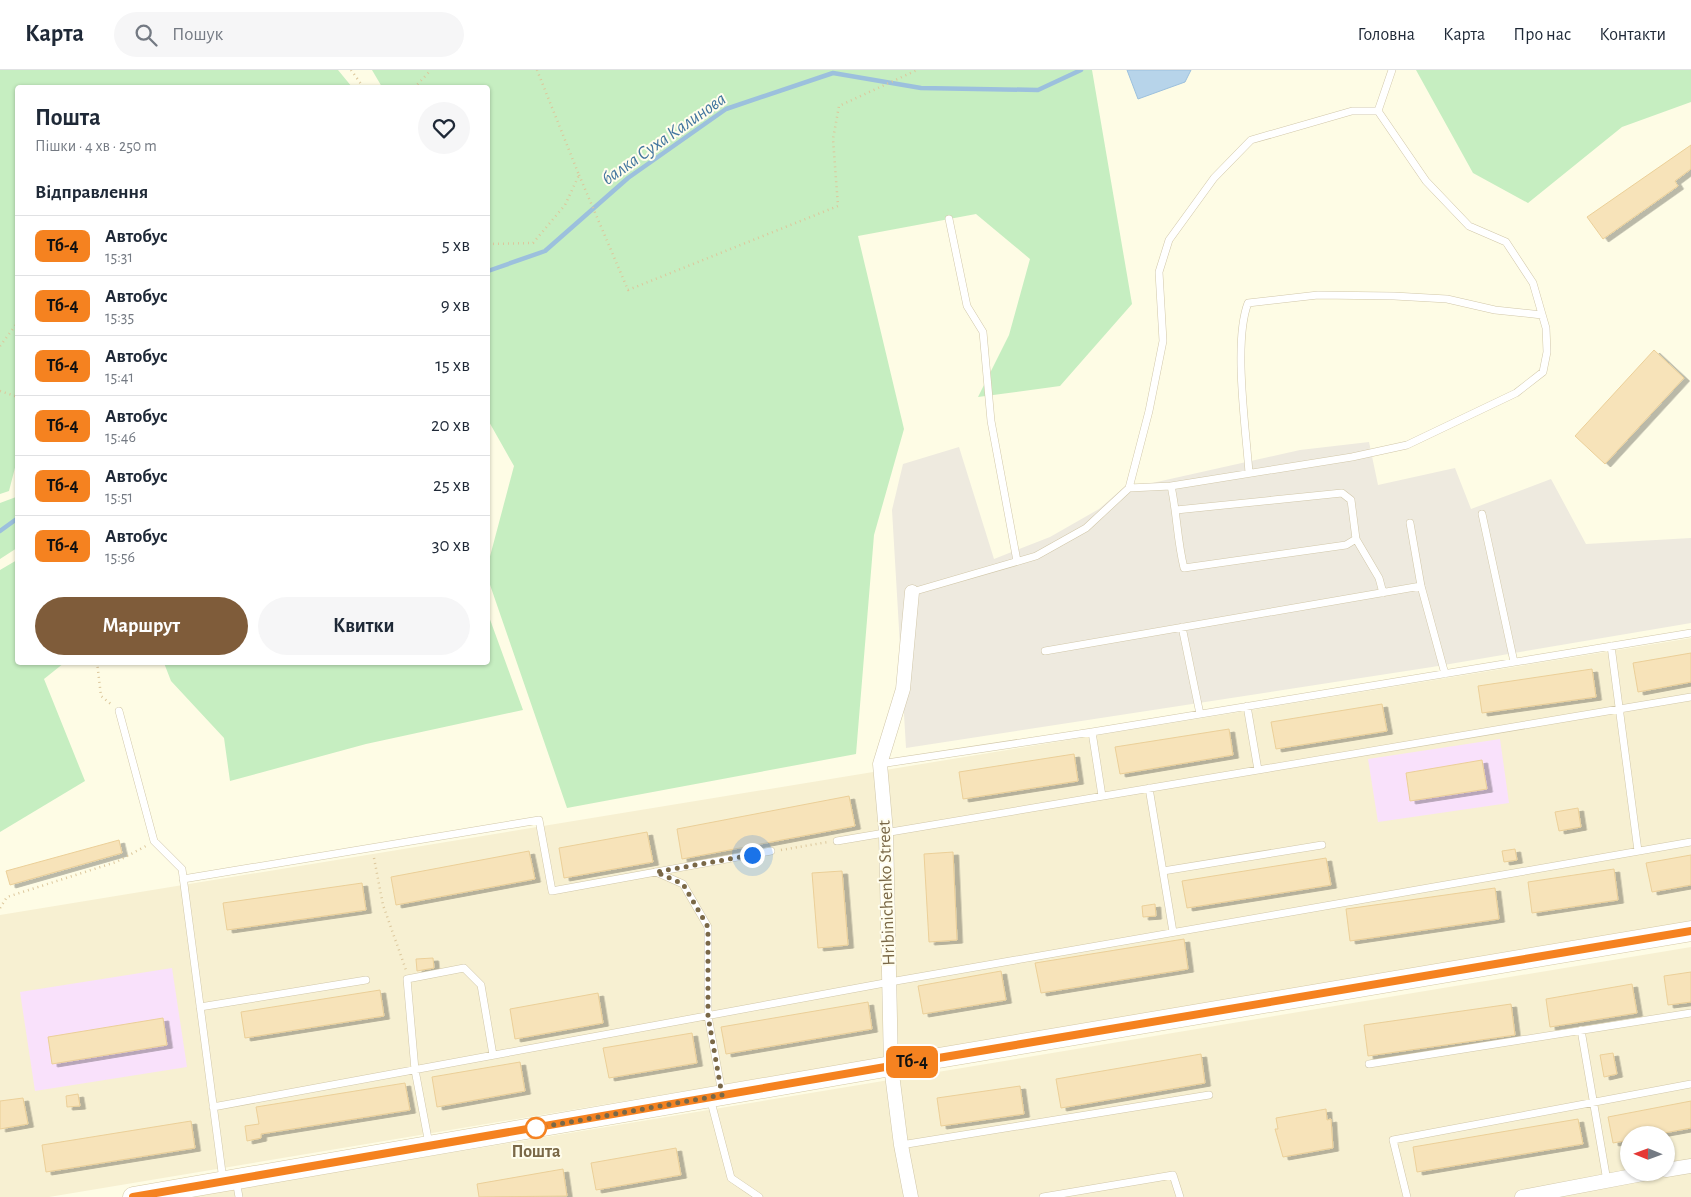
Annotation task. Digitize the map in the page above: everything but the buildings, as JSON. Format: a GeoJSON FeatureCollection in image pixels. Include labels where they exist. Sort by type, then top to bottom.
{"type":"FeatureCollection","features":[{"type":"Feature","properties":{"kind":"main road"},"geometry":{"type":"LineString","coordinates":[[133,1197],[233,1187],[430,1146],[1691,931]]}},
{"type":"Feature","properties":{"kind":"street","name":"Hribinichenko Street"},"geometry":{"type":"LineString","coordinates":[[911,1197],[901,1145],[891,1066],[886,832],[880,764],[903,689],[912,592]]}},
{"type":"Feature","properties":{"kind":"street"},"geometry":{"type":"LineString","coordinates":[[1675,1169],[1691,1166]]}},
{"type":"Feature","properties":{"kind":"street"},"geometry":{"type":"LineString","coordinates":[[1522,1197],[1620,1179]]}},
{"type":"Feature","properties":{"kind":"lane"},"geometry":{"type":"LineString","coordinates":[[1378,111],[1392,70]]}},
{"type":"Feature","properties":{"kind":"lane"},"geometry":{"type":"LineString","coordinates":[[912,592],[1036,556],[1086,528],[1129,488],[1149,411],[1163,341],[1159,272],[1169,240],[1214,178],[1251,140],[1352,111],[1378,111]]}},
{"type":"Feature","properties":{"kind":"lane"},"geometry":{"type":"LineString","coordinates":[[1129,488],[1171,486],[1352,457],[1407,445],[1516,393],[1544,372],[1547,352],[1546,328],[1533,283],[1506,242],[1469,226],[1426,181],[1378,111]]}},
{"type":"Feature","properties":{"kind":"lane"},"geometry":{"type":"LineString","coordinates":[[949,219],[967,306],[983,332],[991,420],[1017,561]]}},
{"type":"Feature","properties":{"kind":"lane"},"geometry":{"type":"LineString","coordinates":[[1249,473],[1243,382],[1243,318],[1248,303],[1318,295],[1394,296],[1447,300],[1495,310],[1542,315]]}},
{"type":"Feature","properties":{"kind":"lane"},"geometry":{"type":"LineString","coordinates":[[1171,486],[1176,510],[1178,543],[1184,568],[1346,545],[1356,539]]}},
{"type":"Feature","properties":{"kind":"lane"},"geometry":{"type":"LineString","coordinates":[[1176,510],[1342,493],[1351,500],[1356,539],[1379,578],[1383,593]]}},
{"type":"Feature","properties":{"kind":"lane"},"geometry":{"type":"LineString","coordinates":[[1482,514],[1514,662]]}},
{"type":"Feature","properties":{"kind":"lane"},"geometry":{"type":"LineString","coordinates":[[1410,523],[1421,586],[1445,674]]}},
{"type":"Feature","properties":{"kind":"lane"},"geometry":{"type":"LineString","coordinates":[[1045,651],[1421,586]]}},
{"type":"Feature","properties":{"kind":"lane"},"geometry":{"type":"LineString","coordinates":[[1182,627],[1200,714]]}},
{"type":"Feature","properties":{"kind":"lane"},"geometry":{"type":"LineString","coordinates":[[880,764],[1092,732],[1691,633]]}},
{"type":"Feature","properties":{"kind":"lane"},"geometry":{"type":"LineString","coordinates":[[1611,646],[1638,851]]}},
{"type":"Feature","properties":{"kind":"lane"},"geometry":{"type":"LineString","coordinates":[[836,840],[1691,698]]}},
{"type":"Feature","properties":{"kind":"lane"},"geometry":{"type":"LineString","coordinates":[[1247,706],[1258,770]]}},
{"type":"Feature","properties":{"kind":"lane"},"geometry":{"type":"LineString","coordinates":[[119,711],[154,841],[182,869],[213,1107],[233,1187]]}},
{"type":"Feature","properties":{"kind":"lane"},"geometry":{"type":"LineString","coordinates":[[1092,732],[1102,796]]}},
{"type":"Feature","properties":{"kind":"lane"},"geometry":{"type":"LineString","coordinates":[[1149,788],[1173,932]]}},
{"type":"Feature","properties":{"kind":"lane"},"geometry":{"type":"LineString","coordinates":[[184,878],[539,820],[552,890],[771,852]]}},
{"type":"Feature","properties":{"kind":"lane"},"geometry":{"type":"LineString","coordinates":[[213,1107],[890,982],[1691,842]]}},
{"type":"Feature","properties":{"kind":"lane"},"geometry":{"type":"LineString","coordinates":[[1163,872],[1322,845]]}},
{"type":"Feature","properties":{"kind":"lane"},"geometry":{"type":"LineString","coordinates":[[656,872],[683,884],[708,927],[708,1016],[716,1096],[731,1178],[759,1197]]}},
{"type":"Feature","properties":{"kind":"lane"},"geometry":{"type":"LineString","coordinates":[[430,1146],[415,1070],[407,979],[464,968],[481,985],[493,1055]]}},
{"type":"Feature","properties":{"kind":"lane"},"geometry":{"type":"LineString","coordinates":[[200,1007],[366,980]]}},
{"type":"Feature","properties":{"kind":"lane"},"geometry":{"type":"LineString","coordinates":[[1369,1064],[1691,1013]]}},
{"type":"Feature","properties":{"kind":"lane"},"geometry":{"type":"LineString","coordinates":[[1581,1030],[1608,1181]]}},
{"type":"Feature","properties":{"kind":"lane"},"geometry":{"type":"LineString","coordinates":[[1406,1197],[1393,1140],[1691,1084]]}},
{"type":"Feature","properties":{"kind":"lane"},"geometry":{"type":"LineString","coordinates":[[901,1145],[1209,1095]]}},
{"type":"Feature","properties":{"kind":"lane"},"geometry":{"type":"LineString","coordinates":[[1043,1197],[1173,1175],[1180,1197]]}},
{"type":"Feature","properties":{"kind":"path"},"geometry":{"type":"LineString","coordinates":[[351,70],[362,85]]}},
{"type":"Feature","properties":{"kind":"path"},"geometry":{"type":"LineString","coordinates":[[417,85],[431,70]]}},
{"type":"Feature","properties":{"kind":"path"},"geometry":{"type":"LineString","coordinates":[[537,70],[628,290],[838,206],[833,138],[839,106],[917,70]]}},
{"type":"Feature","properties":{"kind":"path"},"geometry":{"type":"LineString","coordinates":[[490,244],[533,243],[565,205],[579,175]]}},
{"type":"Feature","properties":{"kind":"path"},"geometry":{"type":"LineString","coordinates":[[0,346],[15,326]]}},
{"type":"Feature","properties":{"kind":"path"},"geometry":{"type":"LineString","coordinates":[[0,390],[15,396]]}},
{"type":"Feature","properties":{"kind":"path"},"geometry":{"type":"LineString","coordinates":[[96,665],[100,696],[119,711]]}},
{"type":"Feature","properties":{"kind":"path"},"geometry":{"type":"LineString","coordinates":[[771,852],[836,840]]}},
{"type":"Feature","properties":{"kind":"path"},"geometry":{"type":"LineString","coordinates":[[0,908],[7,897],[116,862],[154,841]]}},
{"type":"Feature","properties":{"kind":"path"},"geometry":{"type":"LineString","coordinates":[[372,847],[383,905],[406,970],[407,979]]}},
{"type":"Feature","properties":{"kind":"shaded area"},"geometry":{"type":"Polygon","coordinates":[[[1369,442],[1378,485],[1455,468],[1471,509],[1551,479],[1586,544],[1691,538],[1691,623],[1432,667],[906,748],[892,510],[903,464],[959,447],[994,559],[1050,537],[1099,509],[1121,490],[1300,450],[1369,442]]]}},
{"type":"Feature","properties":{"kind":"shaded area"},"geometry":{"type":"Polygon","coordinates":[[[1691,638],[1691,923],[49,1197],[0,1197],[0,915],[1691,638]]]}},
{"type":"Feature","properties":{"kind":"shaded area"},"geometry":{"type":"Polygon","coordinates":[[[1500,739],[1509,803],[1378,822],[1368,759],[1500,739]]]}},
{"type":"Feature","properties":{"kind":"shaded area"},"geometry":{"type":"Polygon","coordinates":[[[1691,947],[1691,1197],[184,1197],[1691,947]]]}},
{"type":"Feature","properties":{"kind":"shaded area"},"geometry":{"type":"Polygon","coordinates":[[[172,968],[187,1067],[35,1091],[20,992],[172,968]]]}},
{"type":"Feature","properties":{"kind":"green space"},"geometry":{"type":"Polygon","coordinates":[[[0,70],[338,70],[350,85],[15,85],[15,468],[9,491],[0,494],[0,70]]]}},
{"type":"Feature","properties":{"kind":"green space"},"geometry":{"type":"Polygon","coordinates":[[[372,70],[1092,70],[1132,304],[1060,386],[978,397],[1009,335],[1030,259],[976,214],[858,236],[904,429],[874,535],[856,754],[567,808],[490,585],[490,556],[514,466],[490,424],[490,85],[381,85],[372,70]]]}},
{"type":"Feature","properties":{"kind":"green space"},"geometry":{"type":"Polygon","coordinates":[[[1416,70],[1691,70],[1691,102],[1622,127],[1528,203],[1473,173],[1416,70]]]}},
{"type":"Feature","properties":{"kind":"green space"},"geometry":{"type":"Polygon","coordinates":[[[15,497],[15,549],[0,559],[0,503],[15,497]]]}},
{"type":"Feature","properties":{"kind":"green space"},"geometry":{"type":"Polygon","coordinates":[[[15,561],[15,665],[62,665],[44,679],[85,781],[0,832],[0,570],[15,561]]]}},
{"type":"Feature","properties":{"kind":"green space"},"geometry":{"type":"Polygon","coordinates":[[[490,619],[523,710],[366,744],[230,781],[224,738],[171,681],[165,665],[490,665],[490,619]]]}},
{"type":"Feature","properties":{"kind":"water"},"geometry":{"type":"Polygon","coordinates":[[[1127,70],[1191,70],[1185,82],[1138,99],[1127,70]]]}},
{"type":"Feature","properties":{"kind":"waterway","name":"балка Суха Калинова"},"geometry":{"type":"LineString","coordinates":[[490,270],[545,251],[628,178],[726,109],[833,73],[921,88],[1038,90],[1081,70]]}},
{"type":"Feature","properties":{"kind":"waterway","name":"балка Суха Калинова"},"geometry":{"type":"LineString","coordinates":[[0,531],[15,520]]}},
{"type":"Feature","properties":{"kind":"bus line","name":"Тб-4"},"geometry":{"type":"LineString","coordinates":[[133,1197],[891,1066],[1691,931]]}},
{"type":"Feature","properties":{"kind":"place","name":"Пошта"},"geometry":{"type":"Point","coordinates":[536,1128]}},
{"type":"Feature","properties":{"kind":"route"},"geometry":{"type":"LineString","coordinates":[[536,1128],[722,1095],[708,1016],[708,927],[683,884],[656,872],[752,855]]}}]}
